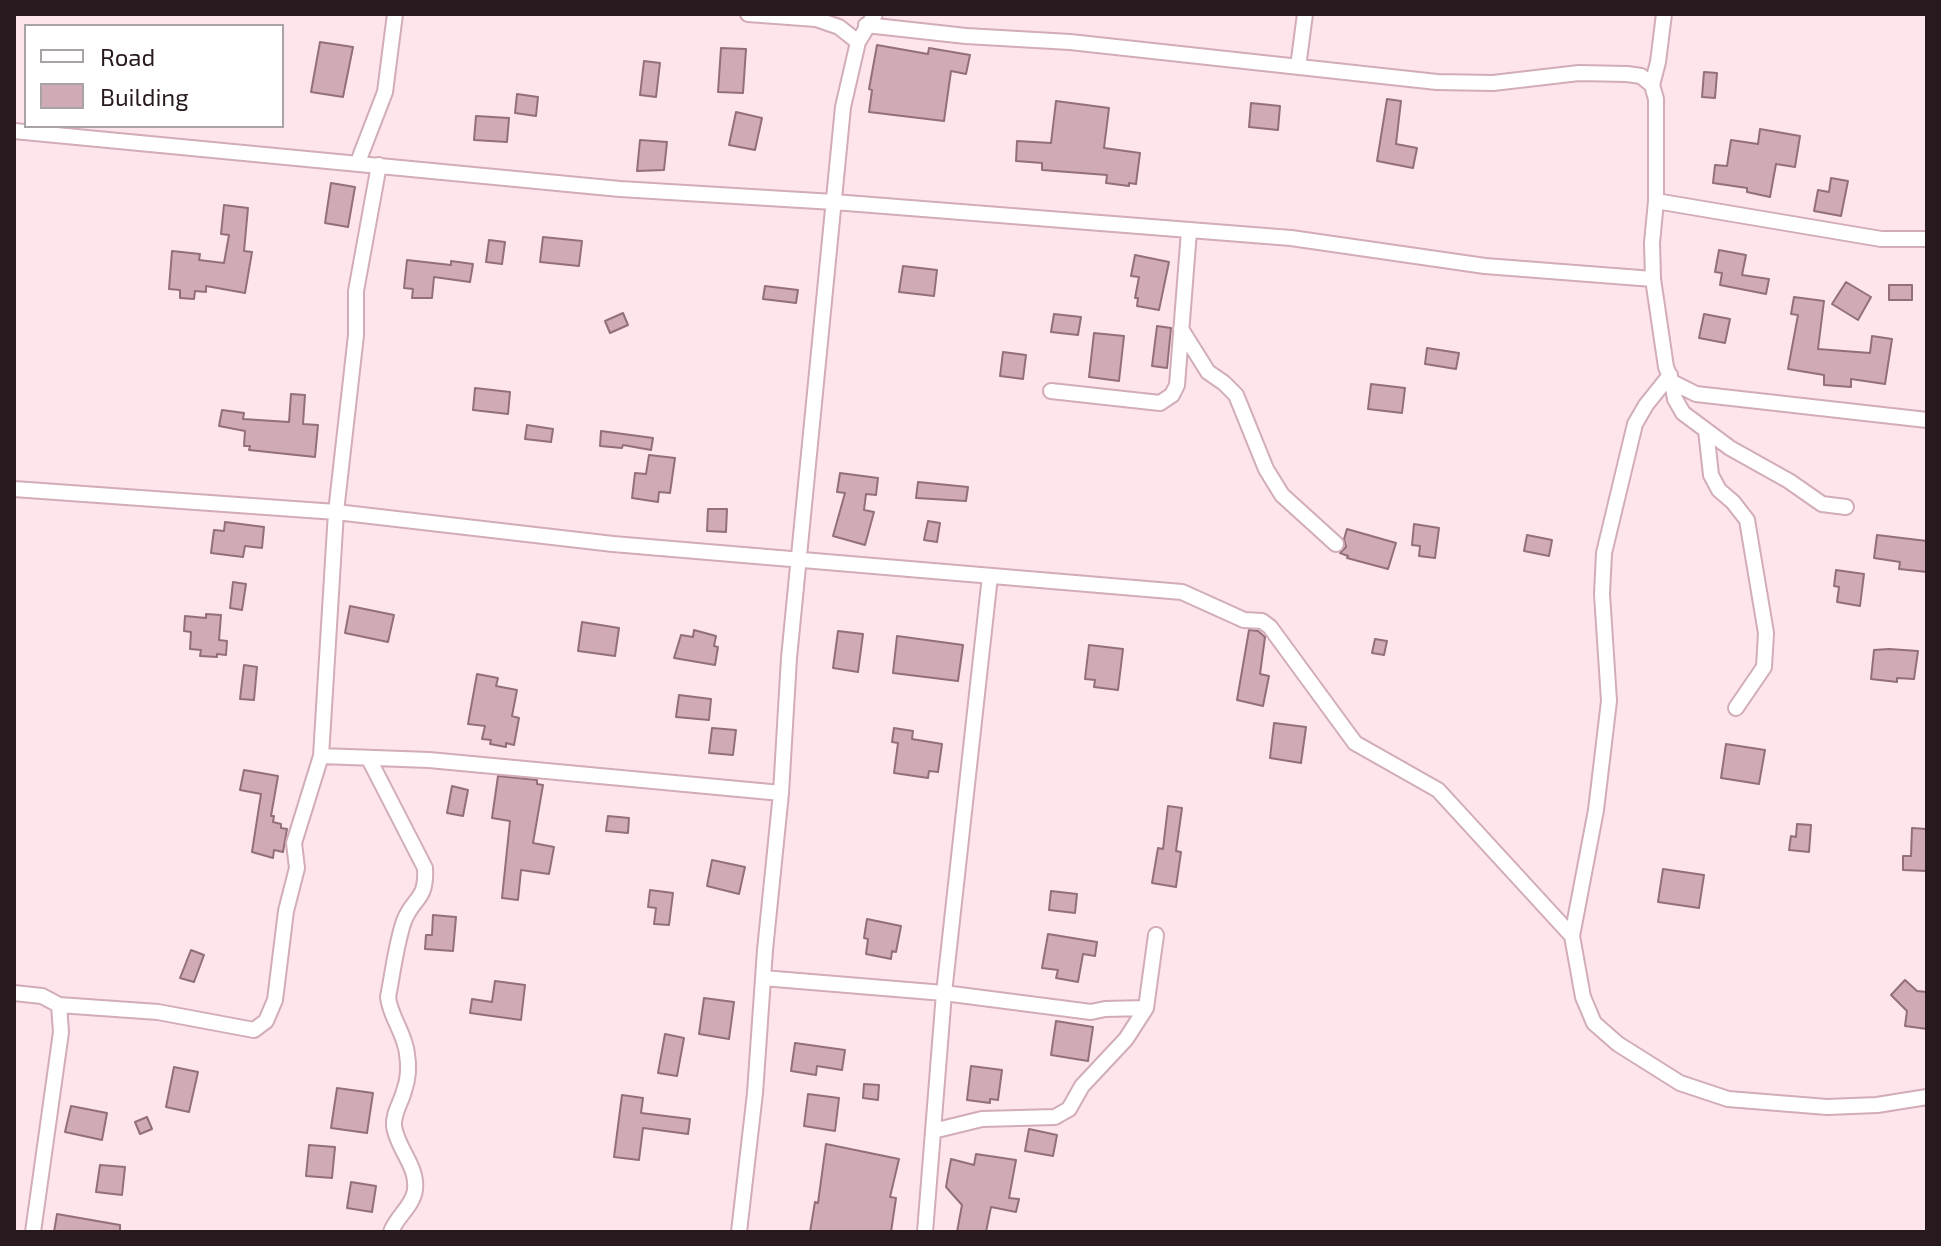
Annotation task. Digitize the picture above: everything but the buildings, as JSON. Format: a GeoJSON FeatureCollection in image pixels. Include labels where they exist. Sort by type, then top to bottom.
{"type":"FeatureCollection","features":[{"type":"Feature","properties":{"kind":"street"},"geometry":{"type":"LineString","coordinates":[[358,162],[385,92],[395,14]]}},
{"type":"Feature","properties":{"kind":"street"},"geometry":{"type":"LineString","coordinates":[[748,14],[816,19],[839,27],[858,42]]}},
{"type":"Feature","properties":{"kind":"street"},"geometry":{"type":"LineString","coordinates":[[1298,67],[1305,14]]}},
{"type":"Feature","properties":{"kind":"street"},"geometry":{"type":"LineString","coordinates":[[1664,14],[1652,85],[1656,99],[1653,279],[1666,367],[1675,399],[1683,413],[1706,430],[1822,504],[1846,507]]}},
{"type":"Feature","properties":{"kind":"street"},"geometry":{"type":"LineString","coordinates":[[739,1232],[755,1093],[781,793],[789,658],[843,107],[858,42],[871,20],[966,36],[1070,42],[1437,82],[1493,83],[1579,73],[1641,76],[1652,85]]}},
{"type":"Feature","properties":{"kind":"street"},"geometry":{"type":"LineString","coordinates":[[14,131],[620,189],[834,202],[1291,238],[1485,266],[1653,279]]}},
{"type":"Feature","properties":{"kind":"street"},"geometry":{"type":"LineString","coordinates":[[14,993],[42,996],[59,1005],[158,1012],[254,1030],[266,1021],[275,1000],[286,911],[297,868],[294,843],[321,756],[336,512],[355,350],[356,291],[379,165]]}},
{"type":"Feature","properties":{"kind":"street"},"geometry":{"type":"LineString","coordinates":[[1656,201],[1881,239],[1927,239]]}},
{"type":"Feature","properties":{"kind":"street"},"geometry":{"type":"LineString","coordinates":[[1051,391],[1160,403],[1172,395],[1177,385],[1189,231]]}},
{"type":"Feature","properties":{"kind":"street"},"geometry":{"type":"LineString","coordinates":[[1181,329],[1208,372],[1236,395],[1266,469],[1282,495],[1336,544]]}},
{"type":"Feature","properties":{"kind":"street"},"geometry":{"type":"LineString","coordinates":[[1671,378],[1696,394],[1927,420]]}},
{"type":"Feature","properties":{"kind":"street"},"geometry":{"type":"LineString","coordinates":[[1671,378],[1646,405],[1635,424],[1604,553],[1602,594],[1609,701],[1596,810],[1572,936],[1583,997],[1594,1023],[1618,1044],[1680,1083],[1728,1099],[1827,1107],[1877,1105],[1927,1097]]}},
{"type":"Feature","properties":{"kind":"street"},"geometry":{"type":"LineString","coordinates":[[1706,430],[1711,475],[1719,490],[1747,520],[1766,633],[1764,667],[1736,708]]}},
{"type":"Feature","properties":{"kind":"street"},"geometry":{"type":"LineString","coordinates":[[14,489],[336,512],[613,544],[1182,592],[1244,620],[1262,621],[1270,627],[1355,743],[1438,790],[1572,936]]}},
{"type":"Feature","properties":{"kind":"street"},"geometry":{"type":"LineString","coordinates":[[925,1232],[944,993],[990,576]]}},
{"type":"Feature","properties":{"kind":"street"},"geometry":{"type":"LineString","coordinates":[[321,756],[429,760],[781,793]]}},
{"type":"Feature","properties":{"kind":"street"},"geometry":{"type":"LineString","coordinates":[[369,759],[425,868],[426,884],[422,897],[405,918],[388,997],[389,1010],[399,1026],[407,1053],[408,1076],[394,1123],[397,1140],[415,1175],[415,1191],[391,1232]]}},
{"type":"Feature","properties":{"kind":"street"},"geometry":{"type":"LineString","coordinates":[[933,1131],[982,1119],[1055,1117],[1069,1109],[1082,1086],[1126,1039],[1146,1008],[1156,935]]}},
{"type":"Feature","properties":{"kind":"street"},"geometry":{"type":"LineString","coordinates":[[763,978],[944,993],[1091,1012],[1146,1008]]}},
{"type":"Feature","properties":{"kind":"street"},"geometry":{"type":"LineString","coordinates":[[33,1232],[61,1032],[59,1005]]}}]}
